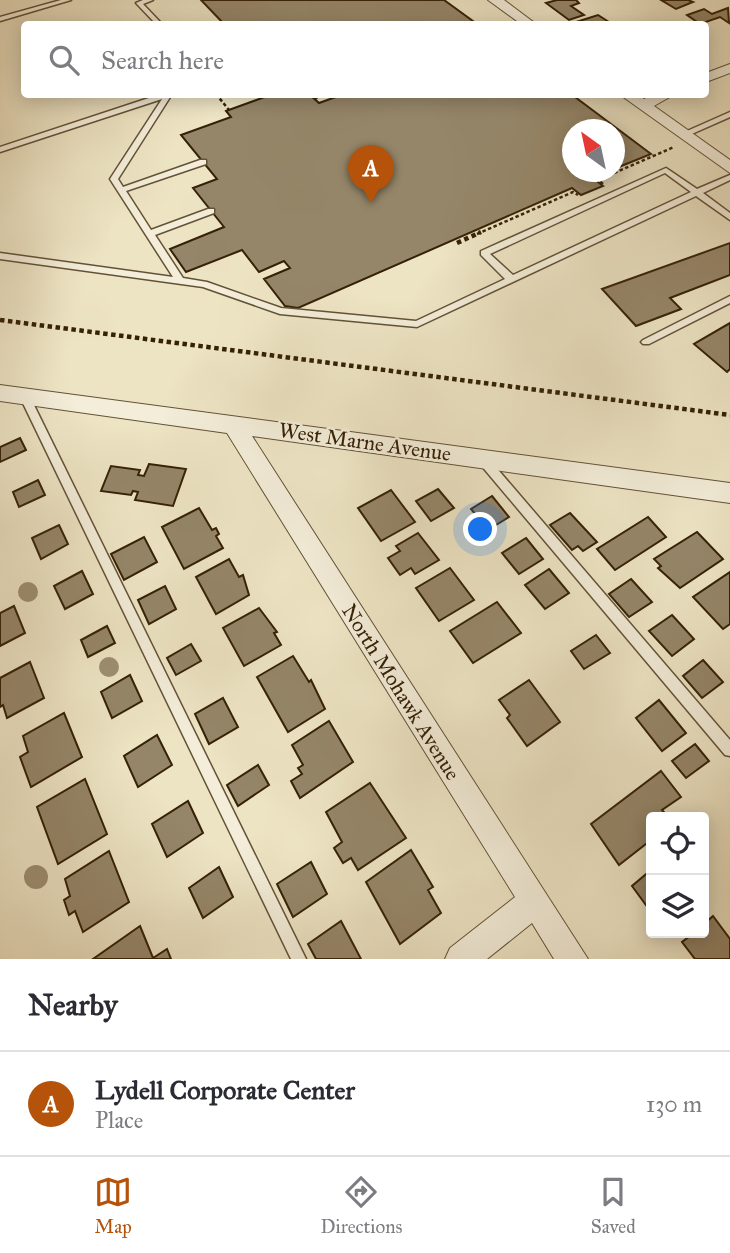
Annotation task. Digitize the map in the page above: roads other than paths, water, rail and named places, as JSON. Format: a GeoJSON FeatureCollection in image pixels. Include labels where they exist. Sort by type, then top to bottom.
{"type":"FeatureCollection","features":[{"type":"Feature","properties":{"kind":"street"},"geometry":{"type":"LineString","coordinates":[[495,0],[525,21]]}},
{"type":"Feature","properties":{"kind":"street"},"geometry":{"type":"LineString","coordinates":[[709,76],[730,68]]}},
{"type":"Feature","properties":{"kind":"street"},"geometry":{"type":"LineString","coordinates":[[631,98],[730,168]]}},
{"type":"Feature","properties":{"kind":"street"},"geometry":{"type":"LineString","coordinates":[[642,106],[659,98]]}},
{"type":"Feature","properties":{"kind":"street","name":"West Marne Avenue"},"geometry":{"type":"LineString","coordinates":[[0,393],[730,493]]}},
{"type":"Feature","properties":{"kind":"street","name":"North Mohawk Avenue"},"geometry":{"type":"LineString","coordinates":[[232,423],[572,959]]}},
{"type":"Feature","properties":{"kind":"street"},"geometry":{"type":"LineString","coordinates":[[461,959],[534,902]]}},
{"type":"Feature","properties":{"kind":"lane"},"geometry":{"type":"LineString","coordinates":[[0,19],[68,0]]}},
{"type":"Feature","properties":{"kind":"lane"},"geometry":{"type":"LineString","coordinates":[[138,1],[150,0]]}},
{"type":"Feature","properties":{"kind":"lane"},"geometry":{"type":"LineString","coordinates":[[138,1],[156,21]]}},
{"type":"Feature","properties":{"kind":"lane"},"geometry":{"type":"LineString","coordinates":[[0,150],[159,98]]}},
{"type":"Feature","properties":{"kind":"lane"},"geometry":{"type":"LineString","coordinates":[[166,98],[114,178],[180,281]]}},
{"type":"Feature","properties":{"kind":"lane"},"geometry":{"type":"LineString","coordinates":[[682,135],[730,114]]}},
{"type":"Feature","properties":{"kind":"lane"},"geometry":{"type":"LineString","coordinates":[[122,190],[203,162]]}},
{"type":"Feature","properties":{"kind":"lane"},"geometry":{"type":"LineString","coordinates":[[511,279],[484,253],[666,170],[730,217]]}},
{"type":"Feature","properties":{"kind":"lane"},"geometry":{"type":"LineString","coordinates":[[0,256],[204,284],[280,311],[417,324],[730,177]]}},
{"type":"Feature","properties":{"kind":"lane"},"geometry":{"type":"LineString","coordinates":[[150,234],[211,211]]}},
{"type":"Feature","properties":{"kind":"lane"},"geometry":{"type":"LineString","coordinates":[[646,342],[730,299]]}},
{"type":"Feature","properties":{"kind":"lane"},"geometry":{"type":"LineString","coordinates":[[26,397],[299,959]]}},
{"type":"Feature","properties":{"kind":"lane"},"geometry":{"type":"LineString","coordinates":[[482,458],[730,750]]}},
{"type":"Feature","properties":{"kind":"place","name":"Lydell Corporate Center"},"geometry":{"type":"Point","coordinates":[371,203]}}]}
